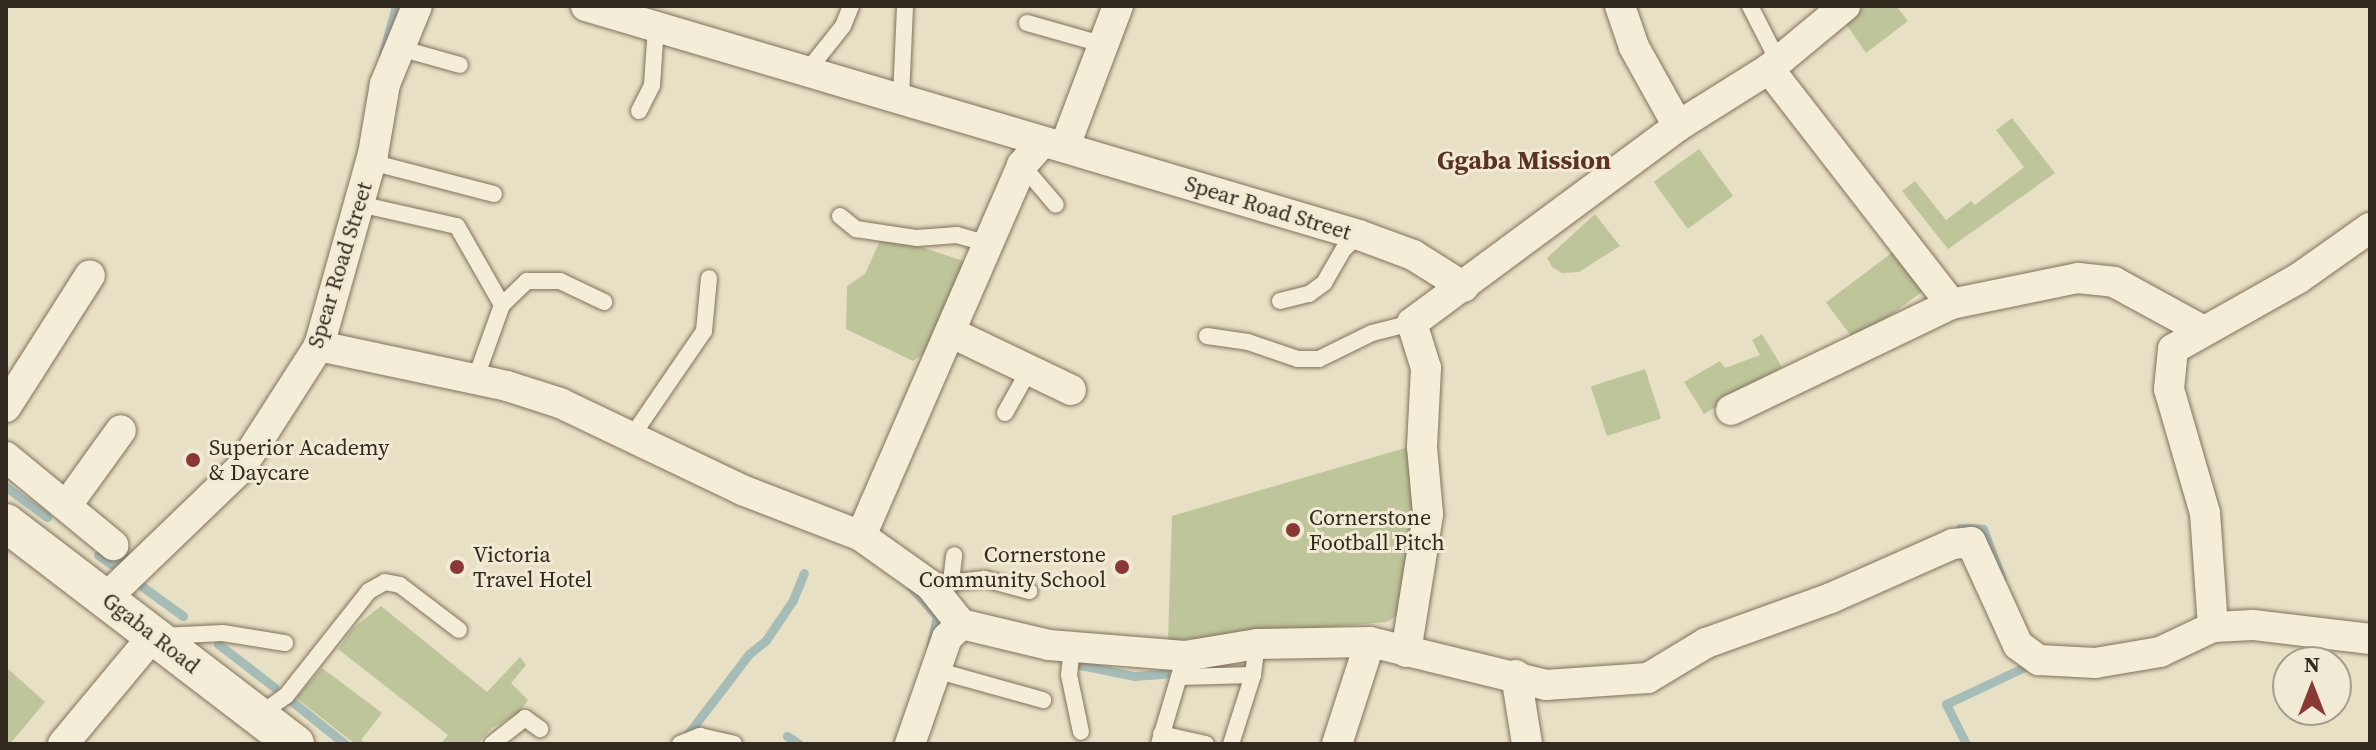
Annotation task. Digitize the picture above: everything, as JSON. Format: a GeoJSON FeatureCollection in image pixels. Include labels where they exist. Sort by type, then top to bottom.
{"type":"FeatureCollection","features":[{"type":"Feature","properties":{"kind":"street","name":"Spear Road Street"},"geometry":{"type":"LineString","coordinates":[[106,598],[240,469],[319,346],[371,162],[385,84],[403,49],[417,6]]}},
{"type":"Feature","properties":{"kind":"street","name":"Spear Road Street"},"geometry":{"type":"LineString","coordinates":[[586,6],[1359,235],[1413,255],[1464,287]]}},
{"type":"Feature","properties":{"kind":"street"},"geometry":{"type":"LineString","coordinates":[[861,536],[1022,165],[1054,144],[1118,6]]}},
{"type":"Feature","properties":{"kind":"street"},"geometry":{"type":"LineString","coordinates":[[1620,6],[1634,47],[1678,126]]}},
{"type":"Feature","properties":{"kind":"street"},"geometry":{"type":"LineString","coordinates":[[1406,652],[1428,514],[1422,447],[1426,368],[1412,323],[1678,126],[1774,65],[1845,6]]}},
{"type":"Feature","properties":{"kind":"street"},"geometry":{"type":"LineString","coordinates":[[1774,65],[1951,304]]}},
{"type":"Feature","properties":{"kind":"street"},"geometry":{"type":"LineString","coordinates":[[2213,627],[2205,513],[2177,419],[2167,364],[2173,349],[2299,278],[2370,228]]}},
{"type":"Feature","properties":{"kind":"street"},"geometry":{"type":"LineString","coordinates":[[6,407],[90,275]]}},
{"type":"Feature","properties":{"kind":"street"},"geometry":{"type":"LineString","coordinates":[[1731,410],[1951,304],[2078,278],[2126,287],[2204,331]]}},
{"type":"Feature","properties":{"kind":"street"},"geometry":{"type":"LineString","coordinates":[[950,332],[1071,390]]}},
{"type":"Feature","properties":{"kind":"street"},"geometry":{"type":"LineString","coordinates":[[319,346],[475,380],[560,403],[630,439],[861,536],[940,583],[954,631],[910,744]]}},
{"type":"Feature","properties":{"kind":"street"},"geometry":{"type":"LineString","coordinates":[[67,505],[121,430]]}},
{"type":"Feature","properties":{"kind":"street"},"geometry":{"type":"LineString","coordinates":[[6,457],[113,545]]}},
{"type":"Feature","properties":{"kind":"street","name":"Ggaba Road"},"geometry":{"type":"LineString","coordinates":[[6,523],[295,744]]}},
{"type":"Feature","properties":{"kind":"street"},"geometry":{"type":"LineString","coordinates":[[954,631],[1072,647],[1182,667],[1257,644],[1370,642],[1516,675],[1546,685],[1648,678],[1706,643],[1831,598],[1953,544],[1971,542],[2018,645],[2039,660],[2095,663],[2160,652],[2213,627],[2253,625],[2370,639]]}},
{"type":"Feature","properties":{"kind":"street"},"geometry":{"type":"LineString","coordinates":[[63,744],[153,636]]}},
{"type":"Feature","properties":{"kind":"street"},"geometry":{"type":"LineString","coordinates":[[1337,744],[1370,642]]}},
{"type":"Feature","properties":{"kind":"street"},"geometry":{"type":"LineString","coordinates":[[1516,675],[1527,744]]}},
{"type":"Feature","properties":{"kind":"lane"},"geometry":{"type":"LineString","coordinates":[[808,70],[843,26],[851,6]]}},
{"type":"Feature","properties":{"kind":"lane"},"geometry":{"type":"LineString","coordinates":[[901,98],[905,6]]}},
{"type":"Feature","properties":{"kind":"lane"},"geometry":{"type":"LineString","coordinates":[[1750,6],[1774,65]]}},
{"type":"Feature","properties":{"kind":"lane"},"geometry":{"type":"LineString","coordinates":[[1027,23],[1101,44]]}},
{"type":"Feature","properties":{"kind":"lane"},"geometry":{"type":"LineString","coordinates":[[639,111],[652,85],[656,26]]}},
{"type":"Feature","properties":{"kind":"lane"},"geometry":{"type":"LineString","coordinates":[[403,49],[460,65]]}},
{"type":"Feature","properties":{"kind":"lane"},"geometry":{"type":"LineString","coordinates":[[371,162],[494,194]]}},
{"type":"Feature","properties":{"kind":"lane"},"geometry":{"type":"LineString","coordinates":[[1022,165],[1056,205]]}},
{"type":"Feature","properties":{"kind":"lane"},"geometry":{"type":"LineString","coordinates":[[359,204],[457,226],[502,305]]}},
{"type":"Feature","properties":{"kind":"lane"},"geometry":{"type":"LineString","coordinates":[[840,216],[856,229],[917,238],[957,235],[988,244]]}},
{"type":"Feature","properties":{"kind":"lane"},"geometry":{"type":"LineString","coordinates":[[1280,301],[1309,294],[1324,283],[1344,249],[1359,235]]}},
{"type":"Feature","properties":{"kind":"lane"},"geometry":{"type":"LineString","coordinates":[[475,380],[502,305],[527,281],[540,277],[604,302]]}},
{"type":"Feature","properties":{"kind":"lane"},"geometry":{"type":"LineString","coordinates":[[630,439],[704,331],[709,278]]}},
{"type":"Feature","properties":{"kind":"lane"},"geometry":{"type":"LineString","coordinates":[[1207,336],[1248,342],[1298,359],[1319,359],[1372,333],[1412,323]]}},
{"type":"Feature","properties":{"kind":"lane"},"geometry":{"type":"LineString","coordinates":[[1005,413],[1029,370]]}},
{"type":"Feature","properties":{"kind":"lane"},"geometry":{"type":"LineString","coordinates":[[940,583],[954,555]]}},
{"type":"Feature","properties":{"kind":"lane"},"geometry":{"type":"LineString","coordinates":[[940,583],[985,579],[1029,591]]}},
{"type":"Feature","properties":{"kind":"lane"},"geometry":{"type":"LineString","coordinates":[[258,716],[286,696],[369,591],[385,582],[400,585],[459,630]]}},
{"type":"Feature","properties":{"kind":"lane"},"geometry":{"type":"LineString","coordinates":[[923,744],[954,657],[954,631]]}},
{"type":"Feature","properties":{"kind":"lane"},"geometry":{"type":"LineString","coordinates":[[153,636],[223,633],[285,643]]}},
{"type":"Feature","properties":{"kind":"lane"},"geometry":{"type":"LineString","coordinates":[[1231,744],[1253,675],[1257,644]]}},
{"type":"Feature","properties":{"kind":"lane"},"geometry":{"type":"LineString","coordinates":[[1072,647],[1069,675],[1081,732]]}},
{"type":"Feature","properties":{"kind":"lane"},"geometry":{"type":"LineString","coordinates":[[1206,744],[1160,739],[1182,667],[1253,675]]}},
{"type":"Feature","properties":{"kind":"lane"},"geometry":{"type":"LineString","coordinates":[[946,673],[1043,700]]}},
{"type":"Feature","properties":{"kind":"lane"},"geometry":{"type":"LineString","coordinates":[[492,744],[525,718],[540,729]]}},
{"type":"Feature","properties":{"kind":"lane"},"geometry":{"type":"LineString","coordinates":[[680,744],[700,736],[734,744]]}},
{"type":"Feature","properties":{"kind":"green space"},"geometry":{"type":"Polygon","coordinates":[[[1865,6],[1896,6],[1908,21],[1866,53],[1844,21],[1865,6]]]}},
{"type":"Feature","properties":{"kind":"green space"},"geometry":{"type":"Polygon","coordinates":[[[2012,118],[2055,173],[1948,249],[1902,191],[1915,181],[1946,220],[1971,201],[1975,205],[2024,167],[1996,130],[2012,118]]]}},
{"type":"Feature","properties":{"kind":"green space"},"geometry":{"type":"Polygon","coordinates":[[[1699,149],[1733,196],[1688,229],[1654,182],[1699,149]]]}},
{"type":"Feature","properties":{"kind":"green space"},"geometry":{"type":"Polygon","coordinates":[[[1595,214],[1620,246],[1579,272],[1562,273],[1552,267],[1547,258],[1595,214]]]}},
{"type":"Feature","properties":{"kind":"green space"},"geometry":{"type":"Polygon","coordinates":[[[883,234],[966,262],[926,352],[913,361],[846,329],[847,286],[865,274],[883,234]]]}},
{"type":"Feature","properties":{"kind":"green space"},"geometry":{"type":"Polygon","coordinates":[[[1901,246],[1930,285],[1855,342],[1826,303],[1901,246]]]}},
{"type":"Feature","properties":{"kind":"green space"},"geometry":{"type":"Polygon","coordinates":[[[1762,334],[1782,367],[1704,414],[1684,382],[1720,361],[1725,368],[1760,355],[1752,340],[1762,334]]]}},
{"type":"Feature","properties":{"kind":"green space"},"geometry":{"type":"Polygon","coordinates":[[[1645,369],[1661,418],[1607,436],[1591,387],[1645,369]]]}},
{"type":"Feature","properties":{"kind":"green space","name":"Cornerstone Football Pitch"},"geometry":{"type":"Polygon","coordinates":[[[1412,446],[1415,545],[1401,613],[1387,622],[1168,641],[1172,516],[1412,446]]]}},
{"type":"Feature","properties":{"kind":"green space"},"geometry":{"type":"Polygon","coordinates":[[[381,606],[487,692],[520,657],[526,665],[511,683],[528,700],[519,713],[492,728],[477,744],[441,744],[448,735],[338,649],[353,628],[381,606]]]}},
{"type":"Feature","properties":{"kind":"green space"},"geometry":{"type":"Polygon","coordinates":[[[6,667],[45,702],[10,744],[6,744],[6,667]]]}},
{"type":"Feature","properties":{"kind":"green space"},"geometry":{"type":"Polygon","coordinates":[[[322,668],[382,713],[361,740],[367,744],[355,744],[296,698],[322,668]]]}},
{"type":"Feature","properties":{"kind":"waterway"},"geometry":{"type":"LineString","coordinates":[[383,53],[396,6]]}},
{"type":"Feature","properties":{"kind":"waterway"},"geometry":{"type":"LineString","coordinates":[[6,487],[47,517]]}},
{"type":"Feature","properties":{"kind":"waterway"},"geometry":{"type":"LineString","coordinates":[[1960,528],[1983,529],[2002,579]]}},
{"type":"Feature","properties":{"kind":"waterway"},"geometry":{"type":"LineString","coordinates":[[98,555],[111,564]]}},
{"type":"Feature","properties":{"kind":"waterway"},"geometry":{"type":"LineString","coordinates":[[113,562],[133,557]]}},
{"type":"Feature","properties":{"kind":"waterway"},"geometry":{"type":"LineString","coordinates":[[684,739],[749,654],[766,640],[793,600],[804,573]]}},
{"type":"Feature","properties":{"kind":"waterway"},"geometry":{"type":"LineString","coordinates":[[136,582],[183,616]]}},
{"type":"Feature","properties":{"kind":"waterway"},"geometry":{"type":"LineString","coordinates":[[910,586],[937,616],[931,645]]}},
{"type":"Feature","properties":{"kind":"waterway"},"geometry":{"type":"LineString","coordinates":[[218,644],[274,687]]}},
{"type":"Feature","properties":{"kind":"waterway"},"geometry":{"type":"LineString","coordinates":[[1066,662],[1134,676],[1165,674]]}},
{"type":"Feature","properties":{"kind":"waterway"},"geometry":{"type":"LineString","coordinates":[[1966,744],[1946,704],[2031,664]]}},
{"type":"Feature","properties":{"kind":"waterway"},"geometry":{"type":"LineString","coordinates":[[284,695],[345,744]]}},
{"type":"Feature","properties":{"kind":"waterway"},"geometry":{"type":"LineString","coordinates":[[787,736],[799,744]]}},
{"type":"Feature","properties":{"kind":"place","name":"Superior Academy & Daycare"},"geometry":{"type":"Point","coordinates":[193,460]}},
{"type":"Feature","properties":{"kind":"place","name":"Cornerstone Football Pitch"},"geometry":{"type":"Point","coordinates":[1293,530]}},
{"type":"Feature","properties":{"kind":"place","name":"Victoria Travel Hotel"},"geometry":{"type":"Point","coordinates":[457,567]}},
{"type":"Feature","properties":{"kind":"place","name":"Cornerstone Community School"},"geometry":{"type":"Point","coordinates":[1122,567]}},
{"type":"Feature","properties":{"kind":"district","name":"Ggaba Mission"},"geometry":{"type":"Point","coordinates":[1524,161]}}]}
